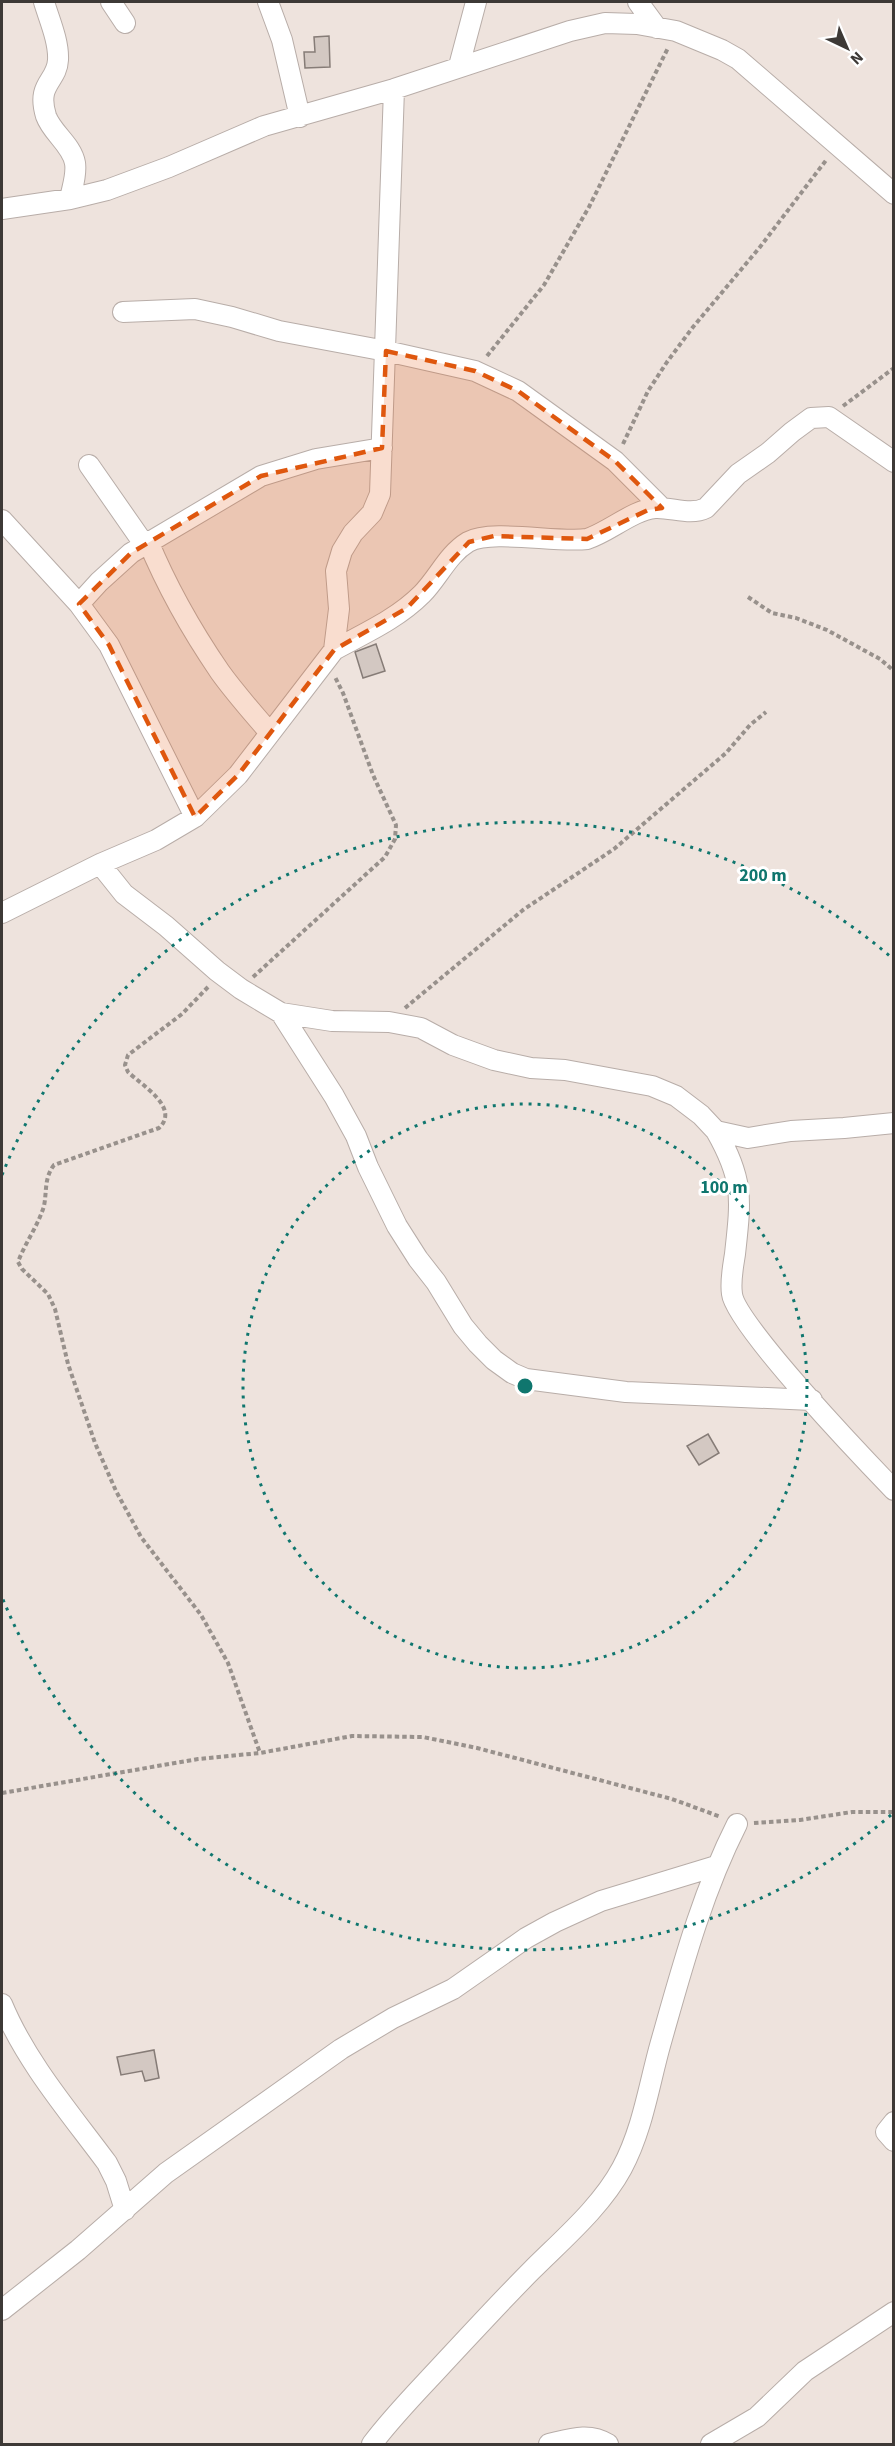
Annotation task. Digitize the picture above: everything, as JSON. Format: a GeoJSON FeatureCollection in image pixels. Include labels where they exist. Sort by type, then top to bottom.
{"type":"FeatureCollection","features":[{"type":"Feature","properties":{"kind":"street"},"geometry":{"type":"LineString","coordinates":[[44,2],[58,58],[55,72],[46,85],[44,100],[47,117],[75,162],[70,199]]}},
{"type":"Feature","properties":{"kind":"street"},"geometry":{"type":"LineString","coordinates":[[111,2],[125,23]]}},
{"type":"Feature","properties":{"kind":"street"},"geometry":{"type":"LineString","coordinates":[[268,2],[282,40],[300,117]]}},
{"type":"Feature","properties":{"kind":"street"},"geometry":{"type":"LineString","coordinates":[[459,66],[476,2]]}},
{"type":"Feature","properties":{"kind":"street"},"geometry":{"type":"LineString","coordinates":[[638,2],[667,30]]}},
{"type":"Feature","properties":{"kind":"street"},"geometry":{"type":"LineString","coordinates":[[4,211],[70,199],[135,181],[264,126],[394,89],[570,31],[606,23],[637,24],[667,30],[722,50],[738,59],[894,194]]}},
{"type":"Feature","properties":{"kind":"street"},"geometry":{"type":"LineString","coordinates":[[328,657],[339,609],[336,572],[342,551],[378,504],[382,471],[394,89]]}},
{"type":"Feature","properties":{"kind":"street"},"geometry":{"type":"LineString","coordinates":[[123,312],[195,309],[279,331],[475,371],[518,391],[615,461],[662,508]]}},
{"type":"Feature","properties":{"kind":"street"},"geometry":{"type":"LineString","coordinates":[[2,913],[100,864],[156,840],[195,817],[238,775],[328,657],[391,620],[406,608],[424,593],[451,557],[469,542],[494,536],[586,539],[600,535],[648,510],[662,508],[694,512],[706,508],[738,474],[811,418],[829,417],[894,462]]}},
{"type":"Feature","properties":{"kind":"street"},"geometry":{"type":"LineString","coordinates":[[79,604],[130,553],[261,476],[316,459],[382,448]]}},
{"type":"Feature","properties":{"kind":"street"},"geometry":{"type":"LineString","coordinates":[[89,465],[146,542],[181,609],[221,673],[270,733]]}},
{"type":"Feature","properties":{"kind":"street"},"geometry":{"type":"LineString","coordinates":[[2,520],[79,604],[109,645],[195,817]]}},
{"type":"Feature","properties":{"kind":"street"},"geometry":{"type":"LineString","coordinates":[[100,864],[124,894],[166,926],[217,971],[241,989],[282,1013],[332,1021],[389,1022],[421,1028],[453,1044],[494,1060],[531,1068],[614,1077],[652,1086],[676,1096],[701,1115],[716,1131],[729,1154],[738,1180],[740,1214],[732,1296],[751,1330],[894,1490]]}},
{"type":"Feature","properties":{"kind":"street"},"geometry":{"type":"LineString","coordinates":[[282,1013],[339,1106],[397,1226],[463,1326],[494,1360],[525,1379],[626,1392],[812,1400]]}},
{"type":"Feature","properties":{"kind":"street"},"geometry":{"type":"LineString","coordinates":[[716,1131],[748,1138],[791,1131],[894,1123]]}},
{"type":"Feature","properties":{"kind":"street"},"geometry":{"type":"LineString","coordinates":[[372,2445],[388,2422],[603,2196],[622,2169],[633,2144],[660,2044],[716,1866],[737,1824]]}},
{"type":"Feature","properties":{"kind":"street"},"geometry":{"type":"LineString","coordinates":[[2,2310],[125,2210],[166,2173],[341,2049],[393,2019],[453,1989],[526,1938],[601,1901],[716,1866]]}},
{"type":"Feature","properties":{"kind":"street"},"geometry":{"type":"LineString","coordinates":[[2,2004],[8,2020],[32,2060],[107,2163],[116,2181],[125,2210]]}},
{"type":"Feature","properties":{"kind":"street"},"geometry":{"type":"LineString","coordinates":[[894,2122],[886,2132],[894,2141]]}},
{"type":"Feature","properties":{"kind":"street"},"geometry":{"type":"LineString","coordinates":[[711,2445],[757,2417],[805,2371],[894,2312]]}},
{"type":"Feature","properties":{"kind":"street"},"geometry":{"type":"LineString","coordinates":[[549,2445],[588,2436],[598,2438],[608,2445]]}},
{"type":"Feature","properties":{"kind":"path"},"geometry":{"type":"LineString","coordinates":[[475,371],[544,285],[589,207],[667,30]]}},
{"type":"Feature","properties":{"kind":"path"},"geometry":{"type":"LineString","coordinates":[[615,461],[648,391],[667,362],[760,247],[837,146]]}},
{"type":"Feature","properties":{"kind":"path"},"geometry":{"type":"LineString","coordinates":[[829,417],[894,369]]}},
{"type":"Feature","properties":{"kind":"path"},"geometry":{"type":"LineString","coordinates":[[748,597],[772,613],[796,618],[827,630],[880,659],[894,670]]}},
{"type":"Feature","properties":{"kind":"path"},"geometry":{"type":"LineString","coordinates":[[241,989],[385,857],[395,839],[396,825],[361,745],[328,657]]}},
{"type":"Feature","properties":{"kind":"path"},"geometry":{"type":"LineString","coordinates":[[389,1022],[523,909],[614,849],[726,753],[750,725],[766,712]]}},
{"type":"Feature","properties":{"kind":"path"},"geometry":{"type":"LineString","coordinates":[[217,971],[212,982],[182,1014],[128,1055],[125,1065],[128,1072],[165,1106],[167,1115],[164,1124],[159,1128],[54,1165],[49,1172],[41,1214],[18,1262],[22,1269],[48,1294],[55,1309],[68,1364],[95,1443],[116,1491],[141,1537],[201,1615],[228,1663],[260,1753]]}},
{"type":"Feature","properties":{"kind":"path"},"geometry":{"type":"LineString","coordinates":[[2,1793],[198,1759],[260,1753],[352,1736],[423,1737],[477,1748],[672,1799],[737,1824],[800,1820],[852,1812],[894,1812]]}},
{"type":"Feature","properties":{"kind":"highlighted area"},"geometry":{"type":"Polygon","coordinates":[[[386,351],[475,371],[518,391],[615,461],[662,508],[648,510],[587,539],[494,536],[469,542],[407,608],[334,650],[238,775],[195,817],[109,645],[79,604],[131,553],[261,476],[382,448],[386,351]]]}},
{"type":"Feature","properties":{"kind":"building"},"geometry":{"type":"Polygon","coordinates":[[[329,36],[330,67],[305,68],[304,52],[315,52],[314,37],[329,36]]]}},
{"type":"Feature","properties":{"kind":"building"},"geometry":{"type":"Polygon","coordinates":[[[376,644],[385,671],[363,678],[355,652],[376,644]]]}},
{"type":"Feature","properties":{"kind":"building"},"geometry":{"type":"Polygon","coordinates":[[[708,1434],[719,1453],[699,1465],[687,1446],[708,1434]]]}},
{"type":"Feature","properties":{"kind":"building"},"geometry":{"type":"Polygon","coordinates":[[[154,2050],[159,2078],[145,2081],[142,2071],[121,2075],[117,2057],[154,2050]]]}}]}
